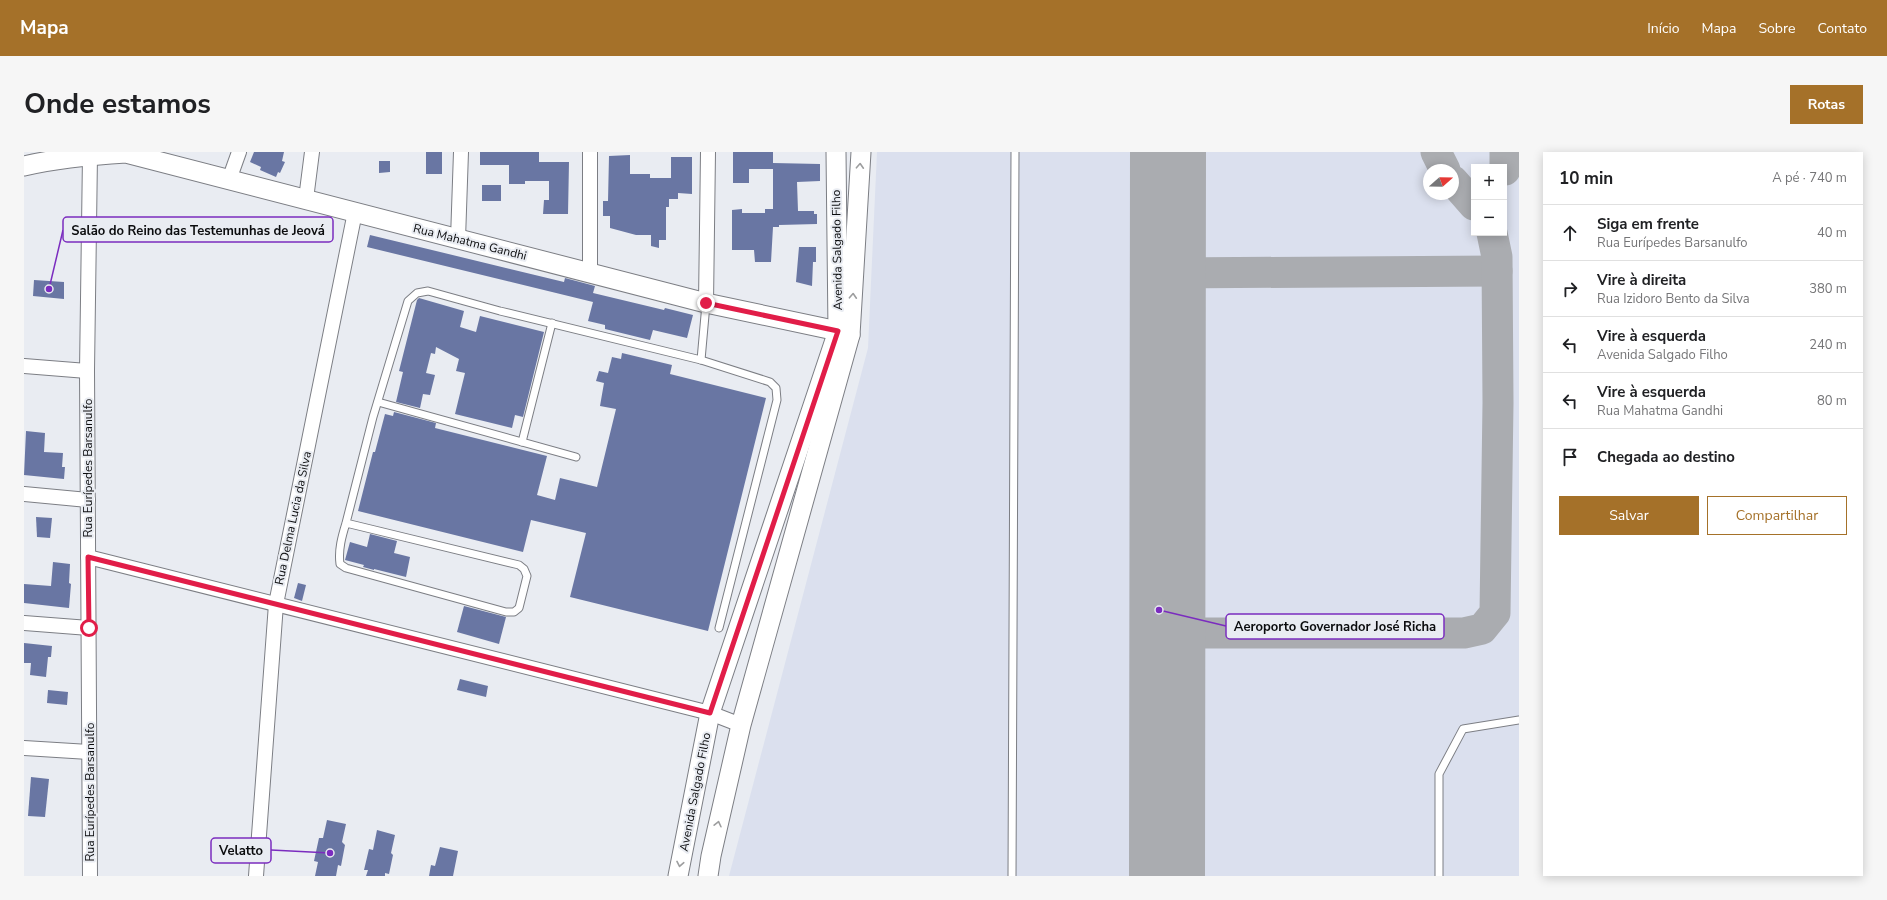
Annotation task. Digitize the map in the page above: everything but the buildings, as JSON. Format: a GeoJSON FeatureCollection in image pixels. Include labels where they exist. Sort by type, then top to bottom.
{"type":"FeatureCollection","features":[{"type":"Feature","properties":{"kind":"street"},"geometry":{"type":"LineString","coordinates":[[229,180],[239,152]]}},
{"type":"Feature","properties":{"kind":"street"},"geometry":{"type":"LineString","coordinates":[[306,199],[312,152]]}},
{"type":"Feature","properties":{"kind":"street"},"geometry":{"type":"LineString","coordinates":[[458,239],[461,152]]}},
{"type":"Feature","properties":{"kind":"street"},"geometry":{"type":"LineString","coordinates":[[590,152],[590,273]]}},
{"type":"Feature","properties":{"kind":"street"},"geometry":{"type":"LineString","coordinates":[[706,303],[708,152]]}},
{"type":"Feature","properties":{"kind":"street","name":"Avenida Salgado Filho"},"geometry":{"type":"LineString","coordinates":[[836,152],[844,333]]}},
{"type":"Feature","properties":{"kind":"street","name":"Avenida Salgado Filho"},"geometry":{"type":"LineString","coordinates":[[678,876],[710,713],[844,333],[861,152]]}},
{"type":"Feature","properties":{"kind":"street","name":"Rua Mahatma Gandhi"},"geometry":{"type":"LineString","coordinates":[[24,166],[46,161],[90,155],[126,153],[706,303],[844,333]]}},
{"type":"Feature","properties":{"kind":"street","name":"Rua Eurípedes Barsanulfo"},"geometry":{"type":"LineString","coordinates":[[90,155],[87,372],[90,876]]}},
{"type":"Feature","properties":{"kind":"street","name":"Rua Delma Lucia da Silva"},"geometry":{"type":"LineString","coordinates":[[256,876],[276,604],[355,212]]}},
{"type":"Feature","properties":{"kind":"street"},"geometry":{"type":"LineString","coordinates":[[708,876],[711,856],[741,725],[844,333]]}},
{"type":"Feature","properties":{"kind":"street"},"geometry":{"type":"LineString","coordinates":[[24,366],[87,372]]}},
{"type":"Feature","properties":{"kind":"street"},"geometry":{"type":"LineString","coordinates":[[24,494],[88,500]]}},
{"type":"Feature","properties":{"kind":"street"},"geometry":{"type":"LineString","coordinates":[[88,557],[710,713],[741,725]]}},
{"type":"Feature","properties":{"kind":"street"},"geometry":{"type":"LineString","coordinates":[[24,623],[89,628]]}},
{"type":"Feature","properties":{"kind":"street"},"geometry":{"type":"LineString","coordinates":[[24,748],[89,752]]}},
{"type":"Feature","properties":{"kind":"lane"},"geometry":{"type":"LineString","coordinates":[[1012,876],[1015,152]]}},
{"type":"Feature","properties":{"kind":"lane"},"geometry":{"type":"LineString","coordinates":[[346,523],[519,565],[524,568],[527,576],[519,608],[514,612],[506,612],[346,568],[340,564],[339,556],[346,523],[378,402],[408,301],[417,293],[428,291],[552,324],[701,360],[770,382],[776,388],[777,400],[719,628]]}},
{"type":"Feature","properties":{"kind":"lane"},"geometry":{"type":"LineString","coordinates":[[701,360],[706,303]]}},
{"type":"Feature","properties":{"kind":"lane"},"geometry":{"type":"LineString","coordinates":[[522,442],[552,324]]}},
{"type":"Feature","properties":{"kind":"lane"},"geometry":{"type":"LineString","coordinates":[[378,402],[576,457]]}},
{"type":"Feature","properties":{"kind":"lane"},"geometry":{"type":"LineString","coordinates":[[1439,876],[1439,774],[1463,729],[1519,720]]}},
{"type":"Feature","properties":{"kind":"shaded area"},"geometry":{"type":"Polygon","coordinates":[[[877,152],[1519,152],[1519,876],[729,876],[868,348],[877,152]]]}},
{"type":"Feature","properties":{"kind":"taxiway"},"geometry":{"type":"LineString","coordinates":[[1436,152],[1442,164]]}},
{"type":"Feature","properties":{"kind":"taxiway"},"geometry":{"type":"LineString","coordinates":[[1505,152],[1505,164]]}},
{"type":"Feature","properties":{"kind":"taxiway"},"geometry":{"type":"LineString","coordinates":[[1459,188],[1471,202]]}},
{"type":"Feature","properties":{"kind":"taxiway"},"geometry":{"type":"LineString","coordinates":[[1167,633],[1464,633],[1482,629],[1495,613],[1498,403],[1497,257],[1493,236]]}},
{"type":"Feature","properties":{"kind":"taxiway"},"geometry":{"type":"LineString","coordinates":[[1168,273],[1497,271]]}},
{"type":"Feature","properties":{"kind":"runway"},"geometry":{"type":"LineString","coordinates":[[1167,876],[1168,152]]}},
{"type":"Feature","properties":{"kind":"place","name":"Salão do Reino das Testemunhas de Jeová"},"geometry":{"type":"Point","coordinates":[49,289]}},
{"type":"Feature","properties":{"kind":"place","name":"Aeroporto Governador José Richa"},"geometry":{"type":"Point","coordinates":[1159,610]}},
{"type":"Feature","properties":{"kind":"place","name":"Velatto"},"geometry":{"type":"Point","coordinates":[330,853]}},
{"type":"Feature","properties":{"kind":"route"},"geometry":{"type":"LineString","coordinates":[[89,628],[88,557],[710,713],[838,331],[706,303]]}}]}
